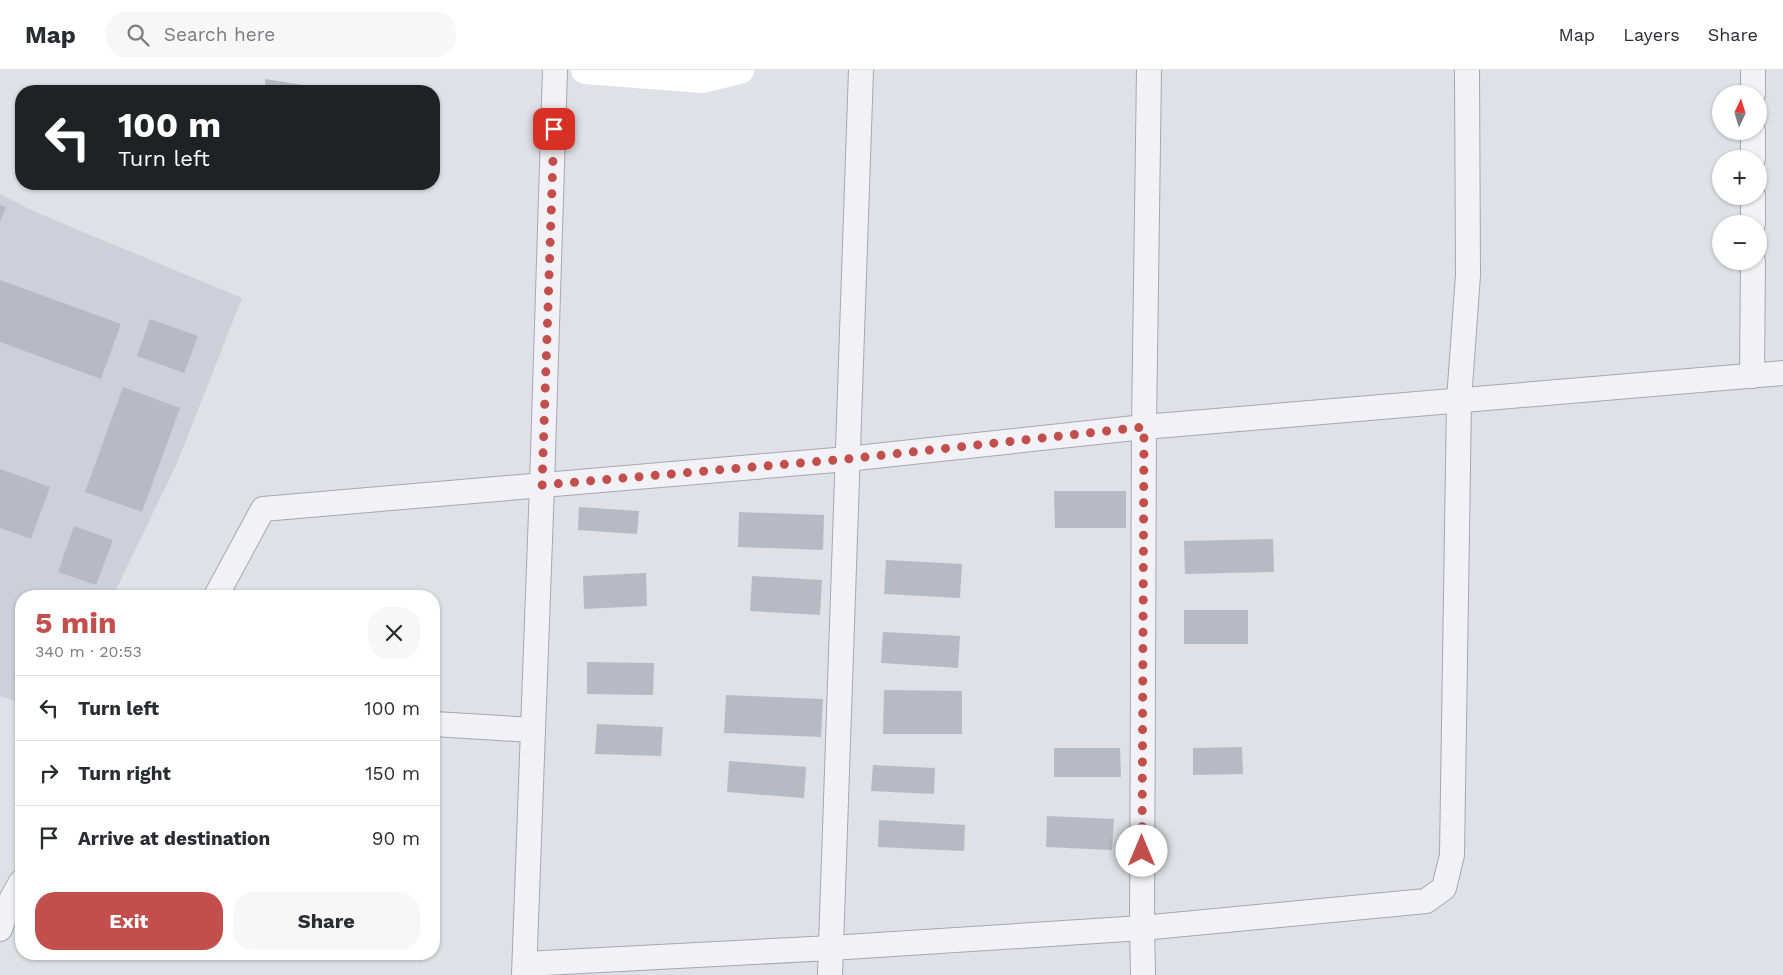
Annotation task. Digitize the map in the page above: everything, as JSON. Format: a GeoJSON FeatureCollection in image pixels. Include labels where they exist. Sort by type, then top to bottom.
{"type":"FeatureCollection","features":[{"type":"Feature","properties":{"kind":"street"},"geometry":{"type":"LineString","coordinates":[[555,70],[524,969],[1142,928],[1426,901],[1444,888],[1452,855],[1459,400],[1468,275],[1467,70]]}},
{"type":"Feature","properties":{"kind":"street"},"geometry":{"type":"LineString","coordinates":[[585,70],[703,79],[740,70]]}},
{"type":"Feature","properties":{"kind":"street"},"geometry":{"type":"LineString","coordinates":[[830,975],[861,70]]}},
{"type":"Feature","properties":{"kind":"street"},"geometry":{"type":"LineString","coordinates":[[1143,975],[1144,427],[1149,70]]}},
{"type":"Feature","properties":{"kind":"street"},"geometry":{"type":"LineString","coordinates":[[1753,70],[1753,85]]}},
{"type":"Feature","properties":{"kind":"street"},"geometry":{"type":"LineString","coordinates":[[1752,376],[1753,270]]}},
{"type":"Feature","properties":{"kind":"street"},"geometry":{"type":"LineString","coordinates":[[219,590],[263,509],[847,459],[1144,427],[1783,373]]}},
{"type":"Feature","properties":{"kind":"street"},"geometry":{"type":"LineString","coordinates":[[440,724],[533,730]]}},
{"type":"Feature","properties":{"kind":"street"},"geometry":{"type":"LineString","coordinates":[[0,929],[15,893]]}},
{"type":"Feature","properties":{"kind":"shaded area"},"geometry":{"type":"Polygon","coordinates":[[[0,194],[33,211],[242,298],[177,463],[116,590],[15,590],[15,701],[0,696],[0,194]]]}},
{"type":"Feature","properties":{"kind":"building"},"geometry":{"type":"Polygon","coordinates":[[[265,79],[303,85],[266,85],[265,79]]]}},
{"type":"Feature","properties":{"kind":"building"},"geometry":{"type":"Polygon","coordinates":[[[0,205],[6,207],[0,222],[0,205]]]}},
{"type":"Feature","properties":{"kind":"building"},"geometry":{"type":"Polygon","coordinates":[[[0,280],[121,324],[101,379],[0,342],[0,280]]]}},
{"type":"Feature","properties":{"kind":"building"},"geometry":{"type":"Polygon","coordinates":[[[150,319],[198,336],[184,373],[137,356],[150,319]]]}},
{"type":"Feature","properties":{"kind":"building"},"geometry":{"type":"Polygon","coordinates":[[[123,387],[180,408],[142,512],[85,492],[123,387]]]}},
{"type":"Feature","properties":{"kind":"building"},"geometry":{"type":"Polygon","coordinates":[[[0,469],[50,487],[31,539],[0,528],[0,469]]]}},
{"type":"Feature","properties":{"kind":"building"},"geometry":{"type":"Polygon","coordinates":[[[1054,491],[1126,491],[1126,528],[1055,528],[1054,491]]]}},
{"type":"Feature","properties":{"kind":"building"},"geometry":{"type":"Polygon","coordinates":[[[579,507],[639,511],[637,534],[578,530],[579,507]]]}},
{"type":"Feature","properties":{"kind":"building"},"geometry":{"type":"Polygon","coordinates":[[[739,512],[824,515],[823,550],[738,547],[739,512]]]}},
{"type":"Feature","properties":{"kind":"building"},"geometry":{"type":"Polygon","coordinates":[[[74,526],[113,540],[96,585],[58,572],[74,526]]]}},
{"type":"Feature","properties":{"kind":"building"},"geometry":{"type":"Polygon","coordinates":[[[1273,539],[1274,572],[1185,574],[1184,541],[1273,539]]]}},
{"type":"Feature","properties":{"kind":"building"},"geometry":{"type":"Polygon","coordinates":[[[886,560],[962,564],[960,598],[884,594],[886,560]]]}},
{"type":"Feature","properties":{"kind":"building"},"geometry":{"type":"Polygon","coordinates":[[[646,573],[647,606],[584,609],[583,576],[646,573]]]}},
{"type":"Feature","properties":{"kind":"building"},"geometry":{"type":"Polygon","coordinates":[[[752,576],[822,580],[820,615],[750,611],[752,576]]]}},
{"type":"Feature","properties":{"kind":"building"},"geometry":{"type":"Polygon","coordinates":[[[1184,610],[1248,610],[1248,644],[1184,644],[1184,610]]]}},
{"type":"Feature","properties":{"kind":"building"},"geometry":{"type":"Polygon","coordinates":[[[883,632],[960,636],[958,668],[881,663],[883,632]]]}},
{"type":"Feature","properties":{"kind":"building"},"geometry":{"type":"Polygon","coordinates":[[[587,662],[654,663],[653,695],[587,694],[587,662]]]}},
{"type":"Feature","properties":{"kind":"building"},"geometry":{"type":"Polygon","coordinates":[[[884,690],[962,691],[962,734],[883,734],[884,690]]]}},
{"type":"Feature","properties":{"kind":"building"},"geometry":{"type":"Polygon","coordinates":[[[726,695],[823,699],[821,737],[724,733],[726,695]]]}},
{"type":"Feature","properties":{"kind":"building"},"geometry":{"type":"Polygon","coordinates":[[[597,724],[663,727],[661,756],[595,754],[597,724]]]}},
{"type":"Feature","properties":{"kind":"building"},"geometry":{"type":"Polygon","coordinates":[[[1242,747],[1243,774],[1193,775],[1193,748],[1242,747]]]}},
{"type":"Feature","properties":{"kind":"building"},"geometry":{"type":"Polygon","coordinates":[[[1054,748],[1120,748],[1121,777],[1054,777],[1054,748]]]}},
{"type":"Feature","properties":{"kind":"building"},"geometry":{"type":"Polygon","coordinates":[[[729,761],[806,767],[804,798],[727,792],[729,761]]]}},
{"type":"Feature","properties":{"kind":"building"},"geometry":{"type":"Polygon","coordinates":[[[873,765],[935,768],[934,794],[871,791],[873,765]]]}},
{"type":"Feature","properties":{"kind":"building"},"geometry":{"type":"Polygon","coordinates":[[[1047,816],[1114,819],[1112,850],[1046,847],[1047,816]]]}},
{"type":"Feature","properties":{"kind":"building"},"geometry":{"type":"Polygon","coordinates":[[[879,820],[965,825],[964,851],[878,847],[879,820]]]}},
{"type":"Feature","properties":{"kind":"route"},"geometry":{"type":"LineString","coordinates":[[554,129],[542,485],[847,459],[1144,427],[1142,851]]}}]}
